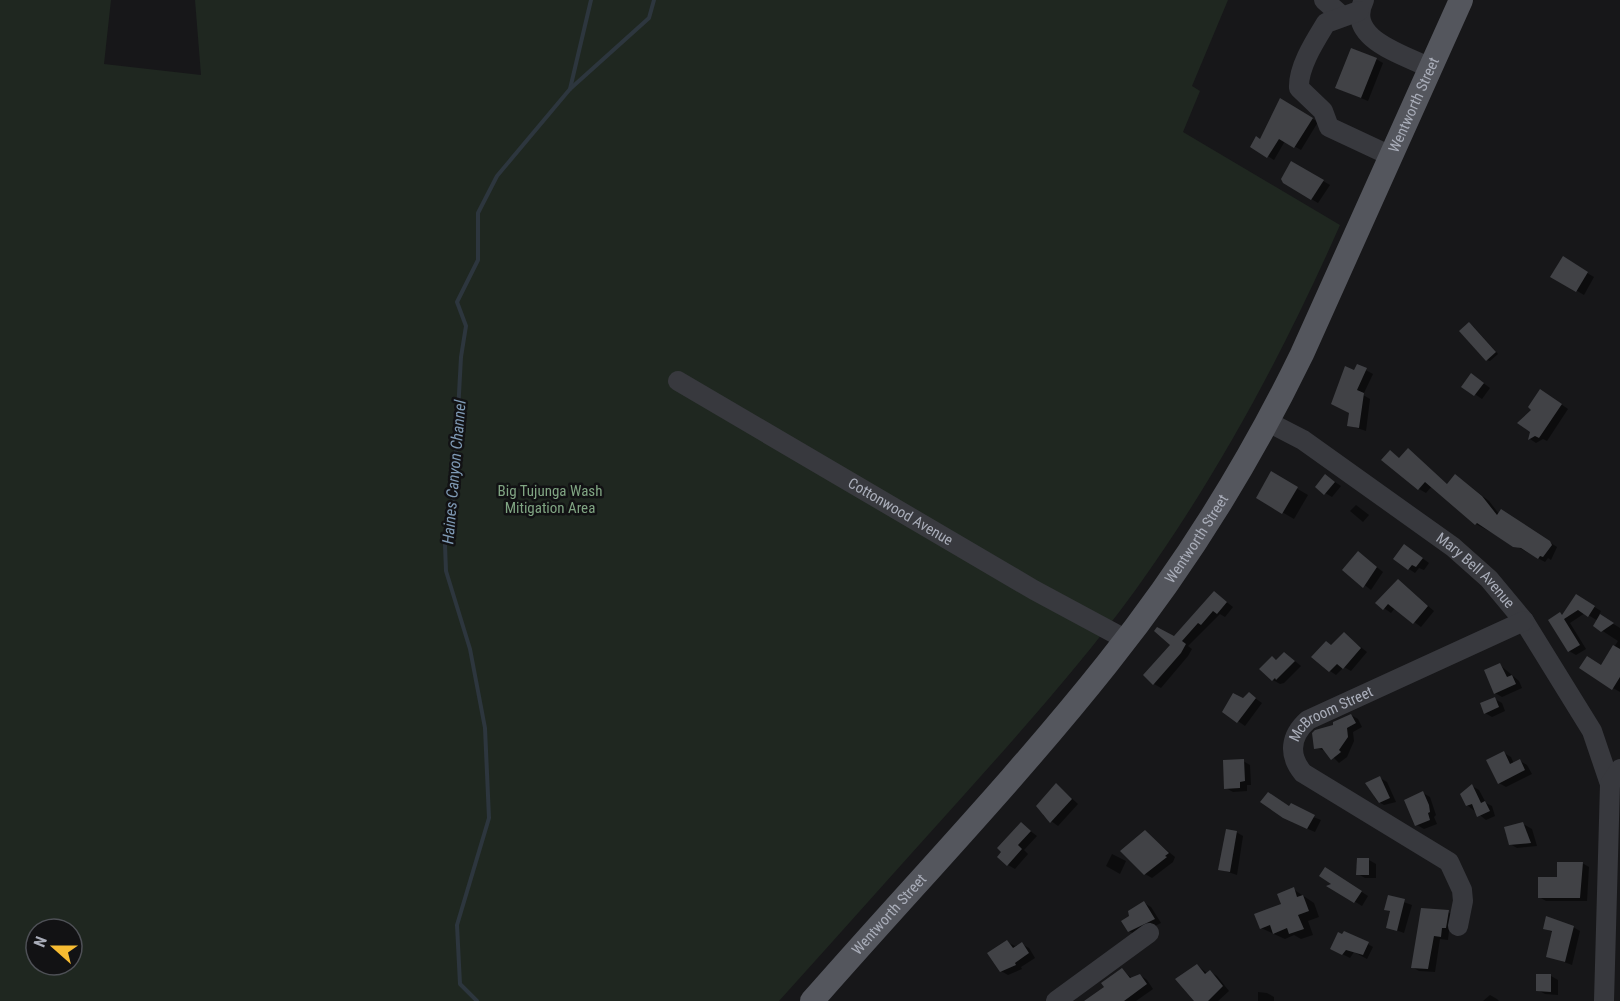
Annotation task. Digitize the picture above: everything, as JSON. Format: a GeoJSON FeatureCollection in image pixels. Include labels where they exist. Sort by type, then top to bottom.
{"type":"FeatureCollection","features":[{"type":"Feature","properties":{"kind":"main road","name":"Wentworth Street"},"geometry":{"type":"LineString","coordinates":[[812,1001],[982,810],[1125,639],[1186,553],[1268,422],[1302,354],[1461,0]]}},
{"type":"Feature","properties":{"kind":"street"},"geometry":{"type":"LineString","coordinates":[[1324,0],[1355,9]]}},
{"type":"Feature","properties":{"kind":"street"},"geometry":{"type":"LineString","coordinates":[[1355,9],[1361,26],[1374,40],[1430,68]]}},
{"type":"Feature","properties":{"kind":"street"},"geometry":{"type":"LineString","coordinates":[[1355,9],[1326,23],[1299,80],[1299,88],[1323,111],[1329,127],[1390,156]]}},
{"type":"Feature","properties":{"kind":"street","name":"Cottonwood Avenue"},"geometry":{"type":"LineString","coordinates":[[678,381],[1024,584],[1125,639]]}},
{"type":"Feature","properties":{"kind":"street","name":"Mary Bell Avenue"},"geometry":{"type":"LineString","coordinates":[[1268,422],[1303,440],[1454,547],[1489,579],[1524,621],[1592,731],[1615,777],[1614,840],[1604,1001]]}},
{"type":"Feature","properties":{"kind":"street","name":"McBroom Street"},"geometry":{"type":"LineString","coordinates":[[1458,926],[1463,901],[1462,890],[1449,862],[1304,773],[1293,756],[1292,746],[1300,726],[1308,720],[1524,621]]}},
{"type":"Feature","properties":{"kind":"street"},"geometry":{"type":"LineString","coordinates":[[1056,1001],[1149,933]]}},
{"type":"Feature","properties":{"kind":"green space","name":"Big Tujunga Wash Mitigation Area"},"geometry":{"type":"Polygon","coordinates":[[[0,0],[111,0],[104,64],[201,75],[195,0],[1228,0],[1192,86],[1200,91],[1183,132],[1340,225],[1295,321],[1247,414],[1193,504],[1134,592],[1073,670],[1030,720],[779,1001],[0,1001],[0,0]]]}},
{"type":"Feature","properties":{"kind":"building"},"geometry":{"type":"Polygon","coordinates":[[[1351,48],[1377,58],[1361,98],[1335,88],[1351,48]]]}},
{"type":"Feature","properties":{"kind":"building"},"geometry":{"type":"Polygon","coordinates":[[[1280,98],[1313,118],[1294,148],[1279,139],[1267,158],[1250,147],[1256,136],[1260,139],[1280,98]]]}},
{"type":"Feature","properties":{"kind":"building"},"geometry":{"type":"Polygon","coordinates":[[[1291,161],[1324,180],[1311,200],[1283,183],[1281,179],[1291,161]]]}},
{"type":"Feature","properties":{"kind":"building"},"geometry":{"type":"Polygon","coordinates":[[[1563,256],[1588,272],[1576,292],[1550,277],[1563,256]]]}},
{"type":"Feature","properties":{"kind":"building"},"geometry":{"type":"Polygon","coordinates":[[[1469,322],[1496,352],[1486,361],[1459,331],[1469,322]]]}},
{"type":"Feature","properties":{"kind":"building"},"geometry":{"type":"Polygon","coordinates":[[[1357,364],[1367,368],[1357,390],[1364,393],[1359,428],[1347,426],[1349,413],[1331,404],[1345,366],[1354,370],[1357,364]]]}},
{"type":"Feature","properties":{"kind":"building"},"geometry":{"type":"Polygon","coordinates":[[[1471,373],[1484,383],[1474,396],[1461,387],[1471,373]]]}},
{"type":"Feature","properties":{"kind":"building"},"geometry":{"type":"Polygon","coordinates":[[[1540,389],[1562,404],[1539,438],[1535,436],[1528,440],[1530,432],[1517,423],[1531,410],[1528,407],[1540,389]]]}},
{"type":"Feature","properties":{"kind":"building"},"geometry":{"type":"Polygon","coordinates":[[[1408,448],[1447,484],[1455,474],[1482,496],[1497,515],[1501,509],[1550,541],[1552,545],[1543,557],[1540,556],[1538,559],[1521,548],[1513,547],[1477,523],[1475,525],[1425,482],[1418,490],[1381,460],[1390,450],[1399,458],[1408,448]]]}},
{"type":"Feature","properties":{"kind":"building"},"geometry":{"type":"Polygon","coordinates":[[[1271,471],[1298,487],[1282,514],[1256,498],[1271,471]]]}},
{"type":"Feature","properties":{"kind":"building"},"geometry":{"type":"Polygon","coordinates":[[[1325,474],[1335,482],[1324,495],[1315,487],[1325,474]]]}},
{"type":"Feature","properties":{"kind":"building"},"geometry":{"type":"Polygon","coordinates":[[[1404,544],[1423,558],[1416,567],[1412,565],[1408,570],[1393,559],[1404,544]]]}},
{"type":"Feature","properties":{"kind":"building"},"geometry":{"type":"Polygon","coordinates":[[[1358,551],[1377,567],[1363,588],[1342,570],[1358,551]]]}},
{"type":"Feature","properties":{"kind":"building"},"geometry":{"type":"Polygon","coordinates":[[[1398,579],[1428,606],[1413,624],[1388,604],[1383,610],[1375,603],[1398,579]]]}},
{"type":"Feature","properties":{"kind":"building"},"geometry":{"type":"Polygon","coordinates":[[[1214,591],[1227,602],[1217,614],[1213,611],[1201,625],[1198,623],[1182,641],[1186,644],[1181,653],[1153,685],[1143,675],[1170,645],[1154,631],[1157,627],[1174,636],[1214,591]]]}},
{"type":"Feature","properties":{"kind":"building"},"geometry":{"type":"Polygon","coordinates":[[[1576,594],[1595,606],[1588,617],[1578,610],[1564,619],[1580,645],[1568,652],[1548,620],[1560,612],[1562,615],[1576,594]]]}},
{"type":"Feature","properties":{"kind":"building"},"geometry":{"type":"Polygon","coordinates":[[[1600,614],[1614,623],[1601,632],[1593,626],[1600,614]]]}},
{"type":"Feature","properties":{"kind":"building"},"geometry":{"type":"Polygon","coordinates":[[[1344,632],[1361,648],[1343,669],[1337,664],[1329,672],[1311,657],[1326,641],[1331,645],[1344,632]]]}},
{"type":"Feature","properties":{"kind":"building"},"geometry":{"type":"Polygon","coordinates":[[[1613,645],[1620,649],[1620,677],[1612,690],[1579,668],[1587,656],[1601,665],[1613,645]]]}},
{"type":"Feature","properties":{"kind":"building"},"geometry":{"type":"Polygon","coordinates":[[[1284,652],[1295,661],[1276,680],[1275,678],[1272,681],[1259,669],[1272,656],[1276,660],[1284,652]]]}},
{"type":"Feature","properties":{"kind":"building"},"geometry":{"type":"Polygon","coordinates":[[[1500,663],[1507,677],[1512,675],[1516,684],[1494,694],[1484,670],[1500,663]]]}},
{"type":"Feature","properties":{"kind":"building"},"geometry":{"type":"Polygon","coordinates":[[[1249,692],[1256,698],[1237,723],[1222,712],[1233,693],[1243,698],[1249,692]]]}},
{"type":"Feature","properties":{"kind":"building"},"geometry":{"type":"Polygon","coordinates":[[[1495,697],[1499,707],[1484,714],[1480,703],[1495,697]]]}},
{"type":"Feature","properties":{"kind":"building"},"geometry":{"type":"Polygon","coordinates":[[[1351,714],[1356,723],[1347,728],[1348,737],[1339,750],[1341,752],[1331,760],[1322,748],[1314,749],[1312,733],[1315,730],[1333,725],[1333,722],[1351,714]]]}},
{"type":"Feature","properties":{"kind":"building"},"geometry":{"type":"Polygon","coordinates":[[[1504,751],[1510,764],[1520,759],[1525,770],[1498,784],[1486,760],[1504,751]]]}},
{"type":"Feature","properties":{"kind":"building"},"geometry":{"type":"Polygon","coordinates":[[[1244,759],[1245,781],[1240,782],[1240,788],[1224,789],[1223,760],[1244,759]]]}},
{"type":"Feature","properties":{"kind":"building"},"geometry":{"type":"Polygon","coordinates":[[[1380,776],[1390,798],[1379,803],[1365,783],[1380,776]]]}},
{"type":"Feature","properties":{"kind":"building"},"geometry":{"type":"Polygon","coordinates":[[[1056,783],[1072,799],[1050,823],[1036,806],[1056,783]]]}},
{"type":"Feature","properties":{"kind":"building"},"geometry":{"type":"Polygon","coordinates":[[[1472,784],[1481,803],[1485,801],[1490,811],[1477,817],[1472,804],[1466,806],[1460,794],[1472,784]]]}},
{"type":"Feature","properties":{"kind":"building"},"geometry":{"type":"Polygon","coordinates":[[[1423,791],[1429,805],[1430,820],[1415,826],[1404,800],[1423,791]]]}},
{"type":"Feature","properties":{"kind":"building"},"geometry":{"type":"Polygon","coordinates":[[[1268,792],[1289,806],[1291,803],[1315,815],[1307,829],[1283,818],[1260,802],[1268,792]]]}},
{"type":"Feature","properties":{"kind":"building"},"geometry":{"type":"Polygon","coordinates":[[[1021,822],[1031,831],[1018,845],[1022,849],[1007,866],[997,857],[1001,852],[997,848],[1021,822]]]}},
{"type":"Feature","properties":{"kind":"building"},"geometry":{"type":"Polygon","coordinates":[[[1523,822],[1531,843],[1509,845],[1504,827],[1523,822]]]}},
{"type":"Feature","properties":{"kind":"building"},"geometry":{"type":"Polygon","coordinates":[[[1226,829],[1237,831],[1230,872],[1218,870],[1226,829]]]}},
{"type":"Feature","properties":{"kind":"building"},"geometry":{"type":"Polygon","coordinates":[[[1145,830],[1169,853],[1144,875],[1120,851],[1145,830]]]}},
{"type":"Feature","properties":{"kind":"building"},"geometry":{"type":"Polygon","coordinates":[[[1357,858],[1369,858],[1369,875],[1356,875],[1357,858]]]}},
{"type":"Feature","properties":{"kind":"building"},"geometry":{"type":"Polygon","coordinates":[[[1557,862],[1583,862],[1580,898],[1538,898],[1538,877],[1557,877],[1557,862]]]}},
{"type":"Feature","properties":{"kind":"building"},"geometry":{"type":"Polygon","coordinates":[[[1325,867],[1362,891],[1354,903],[1326,886],[1331,884],[1319,876],[1325,867]]]}},
{"type":"Feature","properties":{"kind":"building"},"geometry":{"type":"Polygon","coordinates":[[[1294,887],[1297,897],[1303,895],[1309,911],[1298,915],[1304,929],[1289,934],[1287,928],[1273,934],[1270,925],[1260,929],[1254,914],[1281,904],[1277,894],[1294,887]]]}},
{"type":"Feature","properties":{"kind":"building"},"geometry":{"type":"Polygon","coordinates":[[[1388,895],[1405,899],[1397,931],[1386,928],[1390,911],[1384,910],[1388,895]]]}},
{"type":"Feature","properties":{"kind":"building"},"geometry":{"type":"Polygon","coordinates":[[[1144,901],[1155,919],[1128,932],[1121,921],[1129,916],[1128,911],[1144,901]]]}},
{"type":"Feature","properties":{"kind":"building"},"geometry":{"type":"Polygon","coordinates":[[[1421,908],[1449,910],[1446,928],[1442,928],[1441,937],[1434,936],[1428,969],[1411,968],[1421,908]]]}},
{"type":"Feature","properties":{"kind":"building"},"geometry":{"type":"Polygon","coordinates":[[[1546,916],[1574,926],[1565,962],[1546,957],[1552,931],[1543,929],[1546,916]]]}},
{"type":"Feature","properties":{"kind":"building"},"geometry":{"type":"Polygon","coordinates":[[[1344,931],[1369,942],[1363,955],[1346,950],[1342,955],[1330,949],[1338,932],[1342,934],[1344,931]]]}},
{"type":"Feature","properties":{"kind":"building"},"geometry":{"type":"Polygon","coordinates":[[[1007,940],[1013,948],[1022,942],[1029,953],[1015,963],[1016,965],[1000,972],[987,953],[1007,940]]]}},
{"type":"Feature","properties":{"kind":"building"},"geometry":{"type":"Polygon","coordinates":[[[1197,964],[1205,974],[1210,970],[1223,986],[1208,1001],[1194,1001],[1175,979],[1197,964]]]}},
{"type":"Feature","properties":{"kind":"building"},"geometry":{"type":"Polygon","coordinates":[[[1122,968],[1130,978],[1140,974],[1147,984],[1124,1001],[1084,1001],[1104,987],[1101,983],[1122,968]]]}},
{"type":"Feature","properties":{"kind":"building"},"geometry":{"type":"Polygon","coordinates":[[[1536,974],[1551,974],[1551,992],[1536,991],[1536,974]]]}},
{"type":"Feature","properties":{"kind":"waterway"},"geometry":{"type":"LineString","coordinates":[[570,89],[591,0]]}},
{"type":"Feature","properties":{"kind":"waterway","name":"Haines Canyon Channel"},"geometry":{"type":"LineString","coordinates":[[477,1001],[460,984],[457,925],[489,818],[485,728],[470,649],[446,571],[445,545],[453,504],[461,357],[466,326],[457,302],[478,260],[478,213],[497,176],[570,89],[649,18],[654,0]]}}]}
